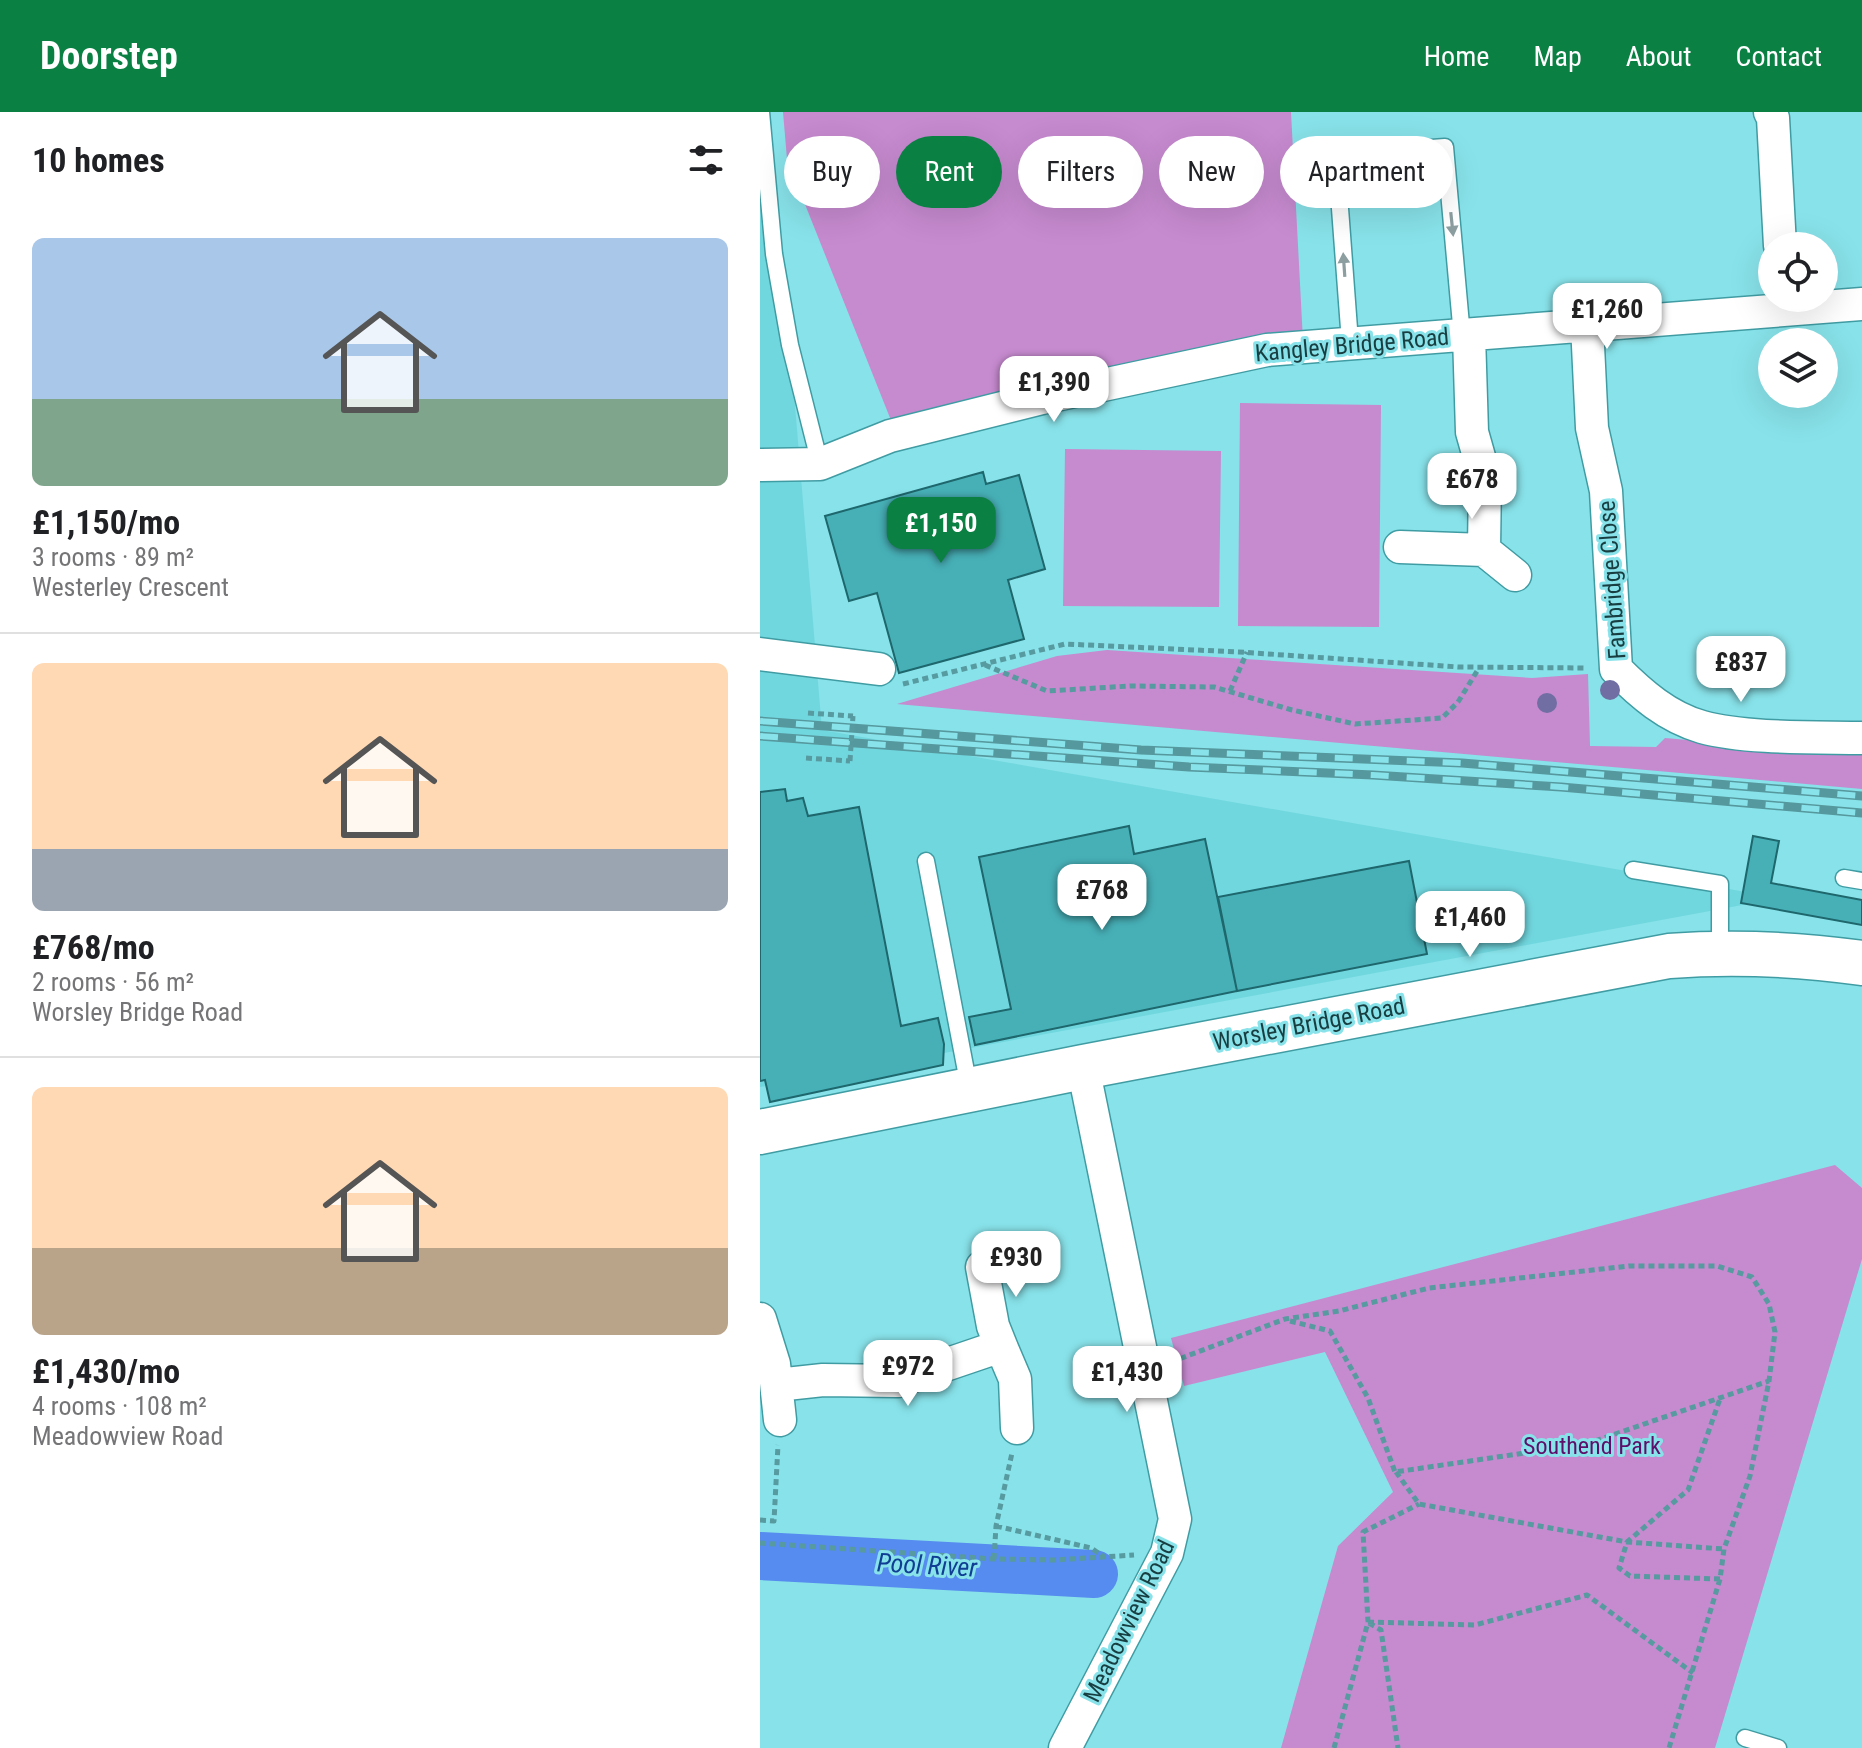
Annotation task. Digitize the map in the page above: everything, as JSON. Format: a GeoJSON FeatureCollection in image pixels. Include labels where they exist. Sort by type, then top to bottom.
{"type":"FeatureCollection","features":[{"type":"Feature","properties":{"kind":"street"},"geometry":{"type":"LineString","coordinates":[[1770,112],[1773,118],[1779,232]]}},
{"type":"Feature","properties":{"kind":"street","name":"Kangley Bridge Road"},"geometry":{"type":"LineString","coordinates":[[1838,304],[1862,304]]}},
{"type":"Feature","properties":{"kind":"street","name":"Kangley Bridge Road"},"geometry":{"type":"LineString","coordinates":[[760,465],[820,464],[890,436],[1042,398],[1267,350],[1587,325],[1758,306]]}},
{"type":"Feature","properties":{"kind":"street","name":"Fambridge Close"},"geometry":{"type":"LineString","coordinates":[[1587,325],[1592,428],[1606,491],[1616,669],[1643,697],[1702,727],[1795,737],[1862,738]]}},
{"type":"Feature","properties":{"kind":"street"},"geometry":{"type":"LineString","coordinates":[[1466,335],[1472,432],[1485,478],[1484,550]]}},
{"type":"Feature","properties":{"kind":"street"},"geometry":{"type":"LineString","coordinates":[[1400,547],[1484,550],[1515,575]]}},
{"type":"Feature","properties":{"kind":"street"},"geometry":{"type":"LineString","coordinates":[[760,654],[886,677]]}},
{"type":"Feature","properties":{"kind":"street","name":"Worsley Bridge Road"},"geometry":{"type":"LineString","coordinates":[[760,1132],[1083,1067],[1669,956],[1720,952],[1796,954],[1862,963]]}},
{"type":"Feature","properties":{"kind":"street","name":"Meadowview Road"},"geometry":{"type":"LineString","coordinates":[[1065,1748],[1167,1553],[1175,1519],[1147,1369],[1083,1067]]}},
{"type":"Feature","properties":{"kind":"street"},"geometry":{"type":"LineString","coordinates":[[982,1267],[993,1326],[1015,1379],[1017,1428]]}},
{"type":"Feature","properties":{"kind":"street"},"geometry":{"type":"LineString","coordinates":[[760,1321],[777,1385],[780,1420]]}},
{"type":"Feature","properties":{"kind":"street"},"geometry":{"type":"LineString","coordinates":[[777,1385],[823,1380],[898,1381],[1001,1346]]}},
{"type":"Feature","properties":{"kind":"lane"},"geometry":{"type":"LineString","coordinates":[[761,112],[774,254],[790,345],[820,464]]}},
{"type":"Feature","properties":{"kind":"lane"},"geometry":{"type":"LineString","coordinates":[[1350,342],[1336,155],[1445,147],[1466,335]]}},
{"type":"Feature","properties":{"kind":"lane"},"geometry":{"type":"LineString","coordinates":[[926,861],[970,1090]]}},
{"type":"Feature","properties":{"kind":"lane"},"geometry":{"type":"LineString","coordinates":[[1633,870],[1720,884],[1720,952]]}},
{"type":"Feature","properties":{"kind":"lane"},"geometry":{"type":"LineString","coordinates":[[1844,878],[1862,881]]}},
{"type":"Feature","properties":{"kind":"lane"},"geometry":{"type":"LineString","coordinates":[[1745,1738],[1778,1748]]}},
{"type":"Feature","properties":{"kind":"path"},"geometry":{"type":"LineString","coordinates":[[886,677],[983,664],[1065,644],[1480,667],[1616,669]]}},
{"type":"Feature","properties":{"kind":"path"},"geometry":{"type":"LineString","coordinates":[[1230,691],[1247,652]]}},
{"type":"Feature","properties":{"kind":"path"},"geometry":{"type":"LineString","coordinates":[[983,664],[1047,691],[1130,686],[1214,687],[1292,710],[1355,724],[1442,718],[1458,702],[1480,667]]}},
{"type":"Feature","properties":{"kind":"path"},"geometry":{"type":"LineString","coordinates":[[806,758],[850,761],[853,716],[808,713]]}},
{"type":"Feature","properties":{"kind":"path"},"geometry":{"type":"LineString","coordinates":[[1147,1369],[1285,1319],[1339,1311],[1429,1288],[1629,1266],[1717,1266],[1752,1277],[1769,1304],[1775,1332],[1769,1381],[1750,1476],[1724,1549],[1720,1579],[1669,1748]]}},
{"type":"Feature","properties":{"kind":"path"},"geometry":{"type":"LineString","coordinates":[[1285,1319],[1330,1331],[1368,1398],[1395,1472],[1419,1504]]}},
{"type":"Feature","properties":{"kind":"path"},"geometry":{"type":"LineString","coordinates":[[1395,1472],[1586,1444],[1769,1381]]}},
{"type":"Feature","properties":{"kind":"path"},"geometry":{"type":"LineString","coordinates":[[1720,1579],[1630,1576],[1619,1568],[1627,1542],[1688,1490],[1721,1396]]}},
{"type":"Feature","properties":{"kind":"path"},"geometry":{"type":"LineString","coordinates":[[760,1520],[774,1521],[780,1420]]}},
{"type":"Feature","properties":{"kind":"path"},"geometry":{"type":"LineString","coordinates":[[994,1559],[996,1526],[1017,1428]]}},
{"type":"Feature","properties":{"kind":"path"},"geometry":{"type":"LineString","coordinates":[[1334,1748],[1368,1622],[1363,1532],[1419,1504],[1627,1542],[1724,1549]]}},
{"type":"Feature","properties":{"kind":"path"},"geometry":{"type":"LineString","coordinates":[[996,1526],[1091,1548],[1104,1556]]}},
{"type":"Feature","properties":{"kind":"path"},"geometry":{"type":"LineString","coordinates":[[760,1543],[994,1559],[1055,1560],[1167,1553]]}},
{"type":"Feature","properties":{"kind":"path"},"geometry":{"type":"LineString","coordinates":[[1368,1622],[1475,1625],[1587,1595],[1693,1673]]}},
{"type":"Feature","properties":{"kind":"path"},"geometry":{"type":"LineString","coordinates":[[1368,1622],[1381,1630],[1398,1748]]}},
{"type":"Feature","properties":{"kind":"shaded area"},"geometry":{"type":"Polygon","coordinates":[[[760,112],[790,345],[822,730],[1780,898],[760,1087],[760,112]]]}},
{"type":"Feature","properties":{"kind":"green space"},"geometry":{"type":"Polygon","coordinates":[[[783,112],[1291,112],[1292,136],[1280,136],[1280,208],[1296,208],[1304,360],[898,438],[806,208],[880,208],[880,136],[785,136],[783,112]]]}},
{"type":"Feature","properties":{"kind":"green space"},"geometry":{"type":"Polygon","coordinates":[[[1240,403],[1381,405],[1379,627],[1238,626],[1240,403]]]}},
{"type":"Feature","properties":{"kind":"green space"},"geometry":{"type":"Polygon","coordinates":[[[1065,449],[1221,451],[1219,607],[1063,606],[1065,449]]]}},
{"type":"Feature","properties":{"kind":"green space"},"geometry":{"type":"Polygon","coordinates":[[[1107,650],[1532,678],[1588,674],[1590,746],[1656,747],[1665,738],[1862,755],[1862,789],[897,704],[1057,656],[1107,650]]]}},
{"type":"Feature","properties":{"kind":"green space","name":"Southend Park"},"geometry":{"type":"Polygon","coordinates":[[[1835,1165],[1862,1188],[1862,1259],[1715,1748],[1281,1748],[1338,1546],[1393,1492],[1325,1352],[1184,1386],[1171,1338],[1835,1165]]]}},
{"type":"Feature","properties":{"kind":"building"},"geometry":{"type":"Polygon","coordinates":[[[983,472],[986,484],[1019,475],[1045,569],[1008,580],[1024,639],[899,673],[877,593],[849,601],[825,516],[983,472]]]}},
{"type":"Feature","properties":{"kind":"building"},"geometry":{"type":"Polygon","coordinates":[[[785,789],[787,801],[803,798],[808,816],[859,807],[901,1026],[938,1018],[944,1044],[943,1065],[770,1102],[765,1080],[760,1081],[760,792],[785,789]]]}},
{"type":"Feature","properties":{"kind":"building"},"geometry":{"type":"Polygon","coordinates":[[[1129,826],[1134,854],[1205,839],[1237,991],[975,1045],[969,1017],[1011,1009],[979,857],[1129,826]]]}},
{"type":"Feature","properties":{"kind":"building"},"geometry":{"type":"Polygon","coordinates":[[[1753,836],[1779,841],[1771,883],[1862,900],[1862,925],[1741,903],[1753,836]]]}},
{"type":"Feature","properties":{"kind":"building"},"geometry":{"type":"Polygon","coordinates":[[[1409,861],[1427,954],[1237,991],[1218,897],[1409,861]]]}},
{"type":"Feature","properties":{"kind":"waterway","name":"Pool River"},"geometry":{"type":"LineString","coordinates":[[760,1556],[1094,1574]]}},
{"type":"Feature","properties":{"kind":"railway"},"geometry":{"type":"LineString","coordinates":[[760,721],[1141,750],[1462,763],[1862,796]]}},
{"type":"Feature","properties":{"kind":"railway"},"geometry":{"type":"LineString","coordinates":[[760,736],[1189,767],[1561,787],[1862,813]]}}]}
